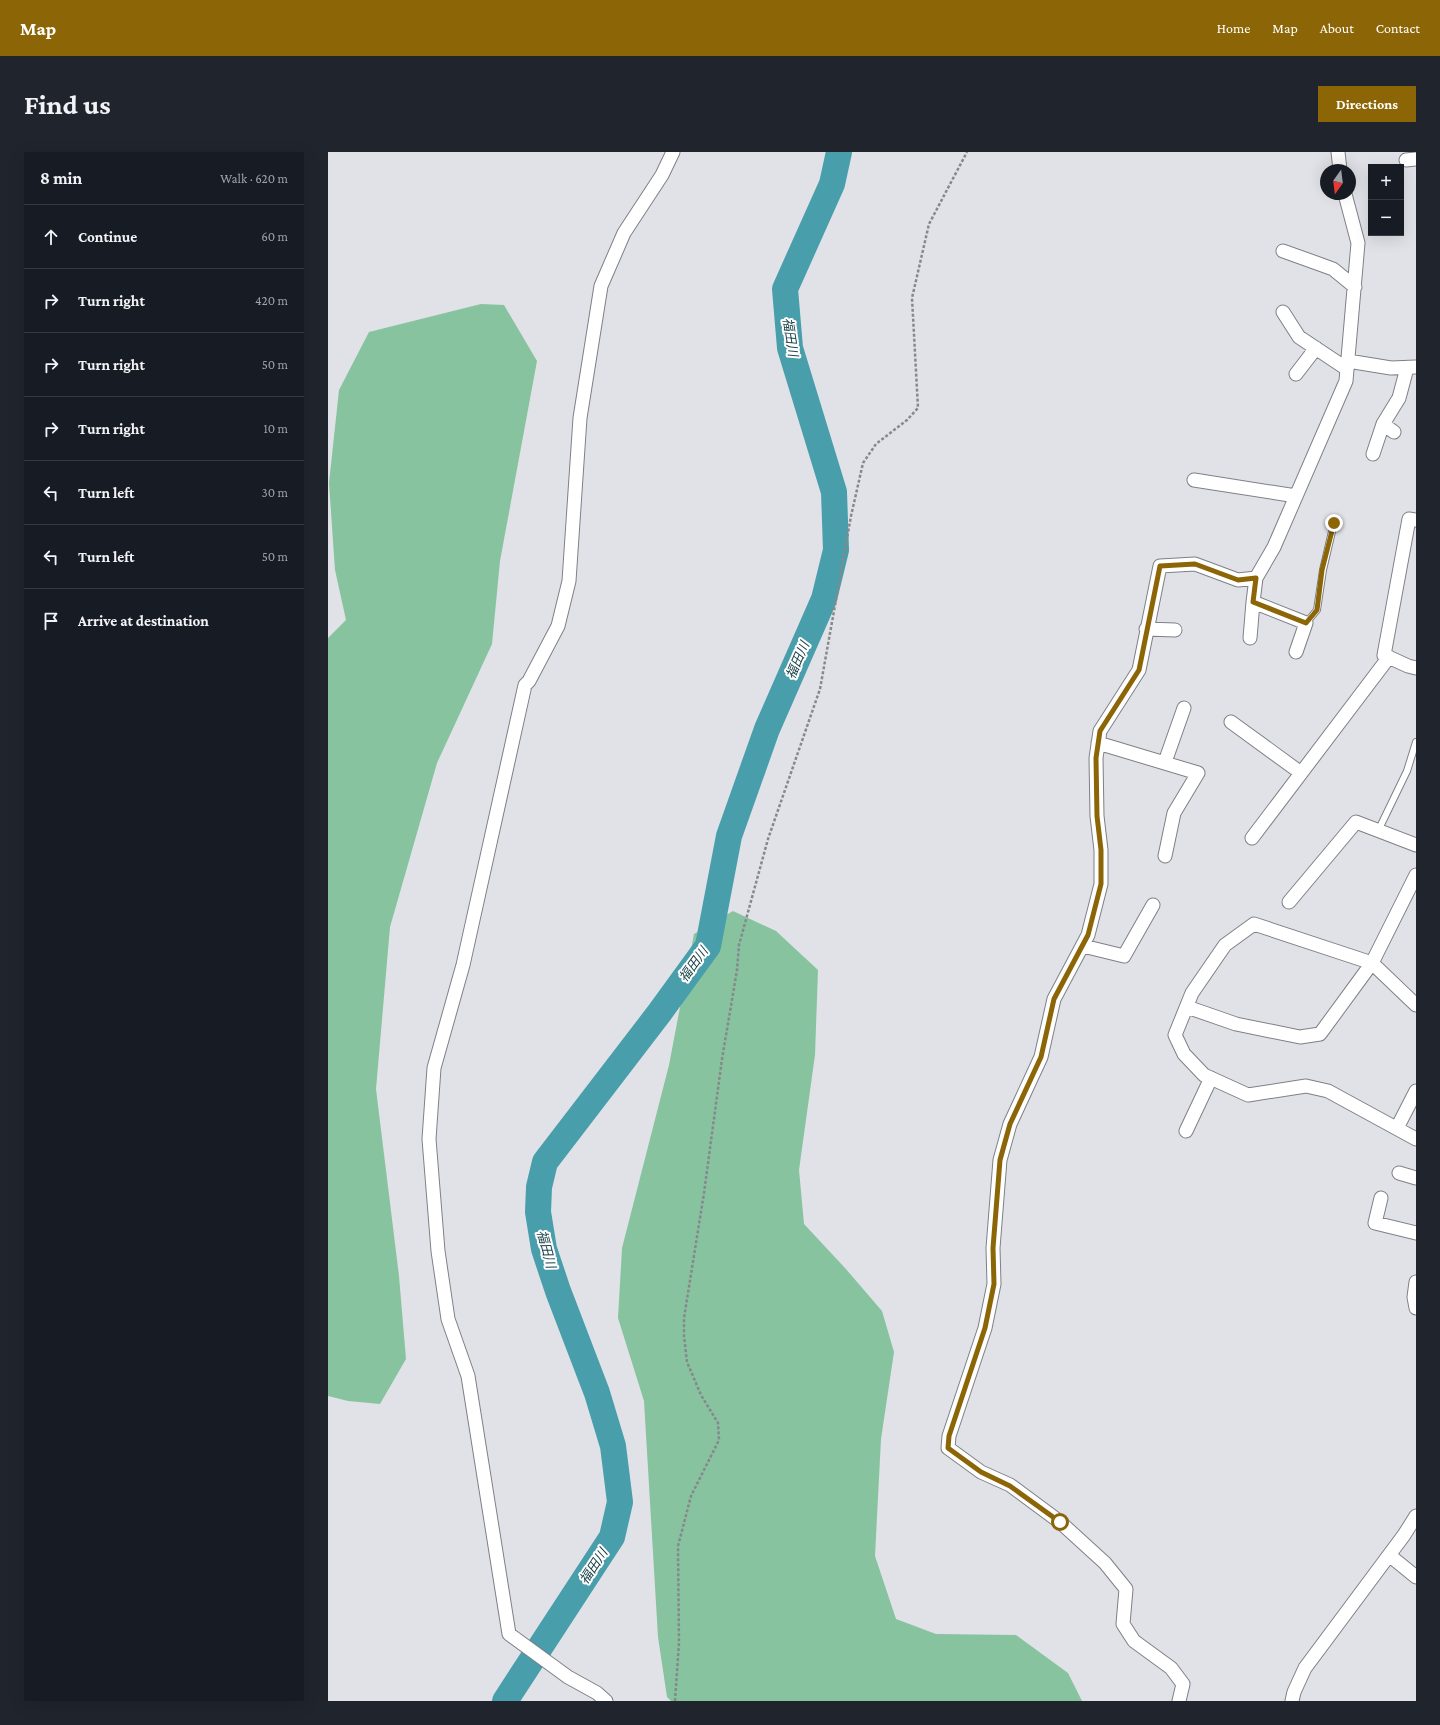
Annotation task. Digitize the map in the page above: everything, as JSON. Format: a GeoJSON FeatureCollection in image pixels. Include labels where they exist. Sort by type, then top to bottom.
{"type":"FeatureCollection","features":[{"type":"Feature","properties":{"kind":"street"},"geometry":{"type":"LineString","coordinates":[[606,1701],[597,1693],[568,1677],[518,1643],[509,1634],[468,1376],[448,1319],[438,1250],[429,1139],[434,1068],[463,965],[525,685],[529,681],[558,626],[569,581],[580,418],[601,286],[624,233],[662,175],[672,152]]}},
{"type":"Feature","properties":{"kind":"street"},"geometry":{"type":"LineString","coordinates":[[1338,152],[1339,164]]}},
{"type":"Feature","properties":{"kind":"street"},"geometry":{"type":"LineString","coordinates":[[1250,638],[1256,578],[1274,547],[1346,381],[1358,243],[1347,200]]}},
{"type":"Feature","properties":{"kind":"street"},"geometry":{"type":"LineString","coordinates":[[1283,251],[1333,269],[1355,287]]}},
{"type":"Feature","properties":{"kind":"street"},"geometry":{"type":"LineString","coordinates":[[1283,312],[1299,337],[1348,365],[1391,368],[1411,367],[1399,398],[1383,424],[1373,454]]}},
{"type":"Feature","properties":{"kind":"street"},"geometry":{"type":"LineString","coordinates":[[1296,374],[1316,348]]}},
{"type":"Feature","properties":{"kind":"street"},"geometry":{"type":"LineString","coordinates":[[1383,424],[1394,432]]}},
{"type":"Feature","properties":{"kind":"street"},"geometry":{"type":"LineString","coordinates":[[1194,480],[1296,496]]}},
{"type":"Feature","properties":{"kind":"street"},"geometry":{"type":"LineString","coordinates":[[1416,520],[1409,519],[1384,655],[1416,668]]}},
{"type":"Feature","properties":{"kind":"street"},"geometry":{"type":"LineString","coordinates":[[1179,1701],[1183,1684],[1171,1668],[1134,1641],[1123,1624],[1126,1589],[1105,1563],[1060,1522],[1010,1486],[981,1472],[948,1448],[949,1436],[985,1328],[994,1284],[993,1248],[1000,1160],[1010,1124],[1041,1057],[1054,999],[1088,935],[1101,884],[1101,850],[1097,816],[1096,758],[1100,731],[1139,670],[1146,629],[1160,566],[1195,564],[1238,580],[1256,578]]}},
{"type":"Feature","properties":{"kind":"street"},"geometry":{"type":"LineString","coordinates":[[1253,602],[1306,623],[1296,652]]}},
{"type":"Feature","properties":{"kind":"street"},"geometry":{"type":"LineString","coordinates":[[1146,629],[1175,630]]}},
{"type":"Feature","properties":{"kind":"street"},"geometry":{"type":"LineString","coordinates":[[1252,838],[1389,657]]}},
{"type":"Feature","properties":{"kind":"street"},"geometry":{"type":"LineString","coordinates":[[1165,762],[1184,708]]}},
{"type":"Feature","properties":{"kind":"street"},"geometry":{"type":"LineString","coordinates":[[1231,722],[1301,773]]}},
{"type":"Feature","properties":{"kind":"street"},"geometry":{"type":"LineString","coordinates":[[1098,743],[1198,773],[1174,813],[1166,856]]}},
{"type":"Feature","properties":{"kind":"street"},"geometry":{"type":"LineString","coordinates":[[1290,902],[1356,822],[1416,845]]}},
{"type":"Feature","properties":{"kind":"street"},"geometry":{"type":"LineString","coordinates":[[1187,1007],[1236,1024],[1300,1037],[1320,1034],[1372,963],[1416,875]]}},
{"type":"Feature","properties":{"kind":"street"},"geometry":{"type":"LineString","coordinates":[[1083,946],[1124,956],[1153,905]]}},
{"type":"Feature","properties":{"kind":"street"},"geometry":{"type":"LineString","coordinates":[[1416,1005],[1372,963],[1254,924],[1225,945],[1192,993],[1175,1035],[1184,1054],[1204,1075],[1248,1095],[1306,1086],[1328,1091],[1416,1138]]}},
{"type":"Feature","properties":{"kind":"street"},"geometry":{"type":"LineString","coordinates":[[1186,1131],[1211,1078]]}},
{"type":"Feature","properties":{"kind":"street"},"geometry":{"type":"LineString","coordinates":[[1397,1128],[1416,1091]]}},
{"type":"Feature","properties":{"kind":"street"},"geometry":{"type":"LineString","coordinates":[[1399,1173],[1416,1178]]}},
{"type":"Feature","properties":{"kind":"street"},"geometry":{"type":"LineString","coordinates":[[1381,1198],[1375,1223],[1416,1233]]}},
{"type":"Feature","properties":{"kind":"street"},"geometry":{"type":"LineString","coordinates":[[1416,1282],[1414,1297],[1416,1308]]}},
{"type":"Feature","properties":{"kind":"street"},"geometry":{"type":"LineString","coordinates":[[1292,1701],[1294,1692],[1305,1668],[1416,1516]]}},
{"type":"Feature","properties":{"kind":"street"},"geometry":{"type":"LineString","coordinates":[[1389,1555],[1416,1577]]}},
{"type":"Feature","properties":{"kind":"lane"},"geometry":{"type":"LineString","coordinates":[[1306,623],[1317,610],[1322,570],[1334,523]]}},
{"type":"Feature","properties":{"kind":"lane"},"geometry":{"type":"LineString","coordinates":[[1378,831],[1407,771],[1416,742]]}},
{"type":"Feature","properties":{"kind":"path"},"geometry":{"type":"LineString","coordinates":[[675,1701],[679,1644],[678,1546],[691,1496],[719,1440],[718,1423],[701,1395],[687,1362],[684,1336],[684,1318],[704,1193],[722,1059],[737,970],[739,945],[768,839],[820,690],[851,516],[864,463],[876,444],[907,420],[918,408],[912,298],[929,224],[967,152]]}},
{"type":"Feature","properties":{"kind":"green space"},"geometry":{"type":"Polygon","coordinates":[[[481,304],[504,305],[537,361],[500,561],[492,644],[437,763],[390,927],[376,1089],[399,1276],[406,1359],[380,1404],[348,1401],[328,1396],[328,638],[346,620],[335,570],[329,483],[339,390],[369,332],[481,304]]]}},
{"type":"Feature","properties":{"kind":"green space"},"geometry":{"type":"Polygon","coordinates":[[[733,911],[776,931],[818,970],[815,1055],[799,1170],[804,1224],[882,1311],[894,1352],[881,1439],[875,1556],[896,1619],[936,1634],[1016,1635],[1068,1673],[1082,1701],[671,1701],[667,1697],[658,1637],[644,1401],[618,1318],[622,1248],[669,1065],[694,934],[733,911]]]}},
{"type":"Feature","properties":{"kind":"waterway","name":"福田川"},"geometry":{"type":"LineString","coordinates":[[505,1701],[612,1537],[620,1502],[613,1446],[597,1393],[558,1291],[544,1249],[538,1212],[539,1187],[545,1162],[660,1012],[708,946],[729,836],[767,729],[824,599],[836,550],[834,492],[790,348],[785,289],[832,184],[839,152]]}},
{"type":"Feature","properties":{"kind":"route"},"geometry":{"type":"LineString","coordinates":[[1060,1522],[1010,1486],[981,1472],[948,1448],[949,1436],[985,1328],[994,1284],[993,1248],[1000,1160],[1010,1124],[1041,1057],[1054,999],[1069,974],[1088,935],[1101,884],[1101,850],[1097,816],[1096,758],[1100,731],[1139,670],[1146,629],[1156,590],[1160,566],[1195,564],[1238,580],[1256,578],[1253,602],[1306,623],[1317,610],[1322,570],[1334,523]]}}]}
